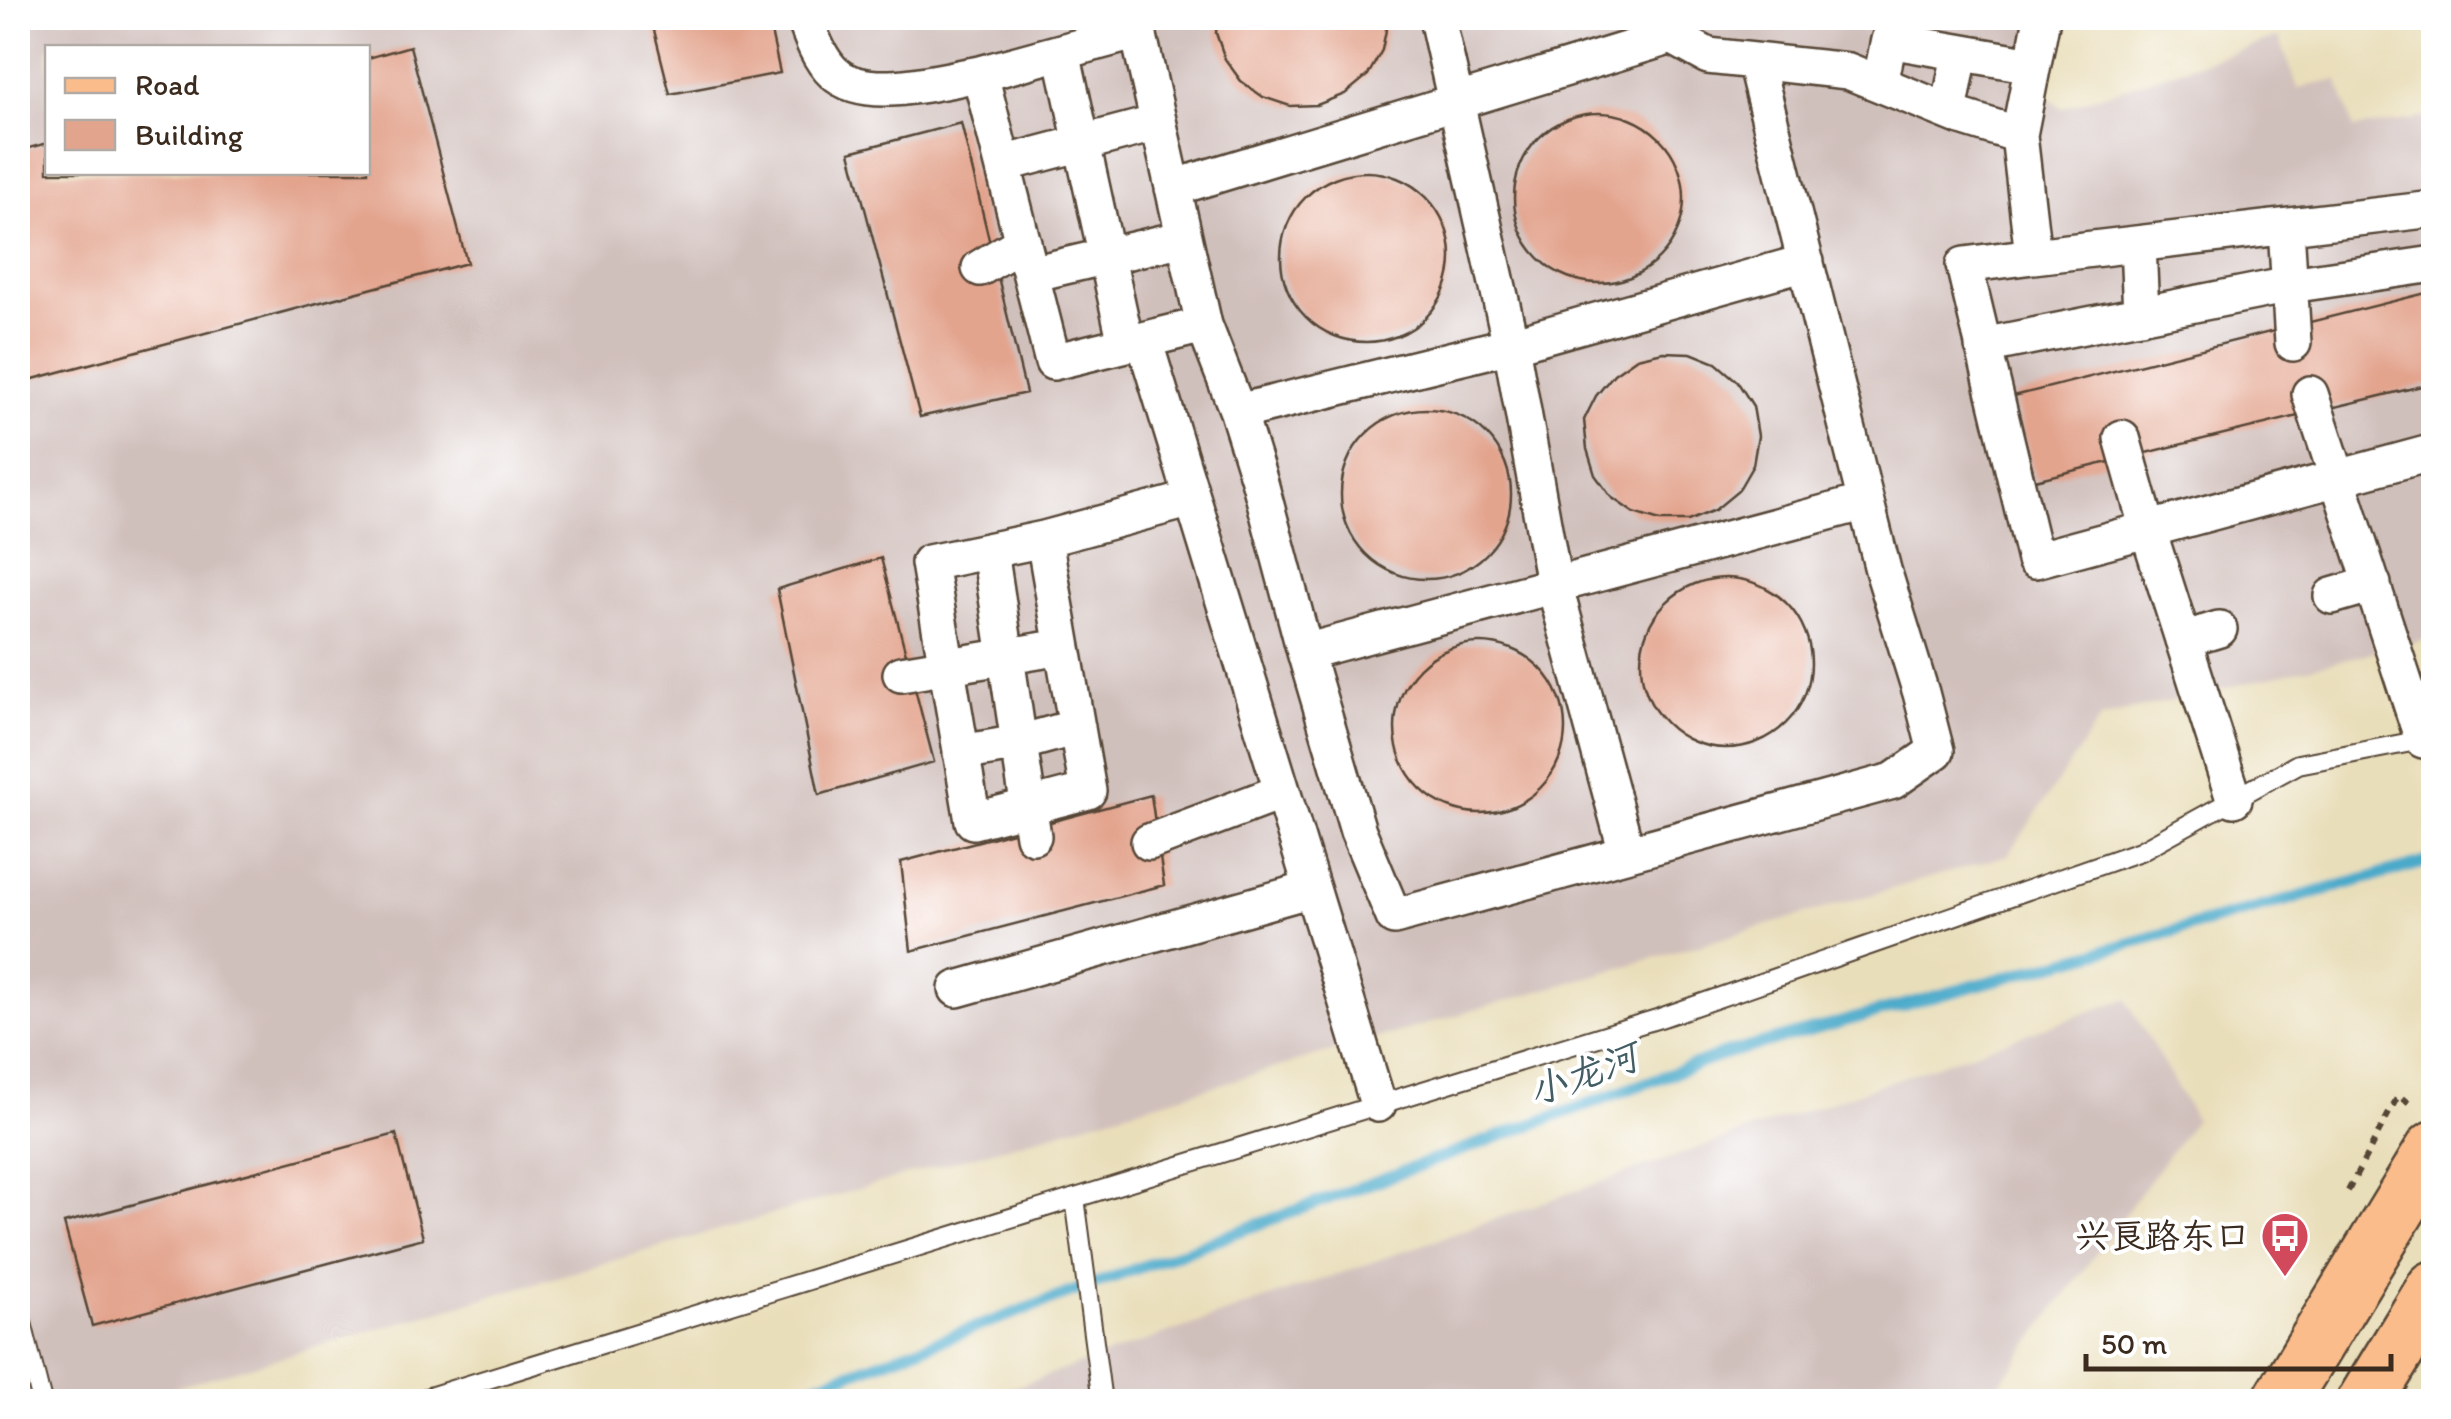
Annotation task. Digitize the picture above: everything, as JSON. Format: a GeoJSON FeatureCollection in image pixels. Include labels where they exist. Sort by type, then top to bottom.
{"type":"FeatureCollection","features":[{"type":"Feature","properties":{"kind":"main road"},"geometry":{"type":"LineString","coordinates":[[2280,1402],[2434,1149]]}},
{"type":"Feature","properties":{"kind":"main road"},"geometry":{"type":"LineString","coordinates":[[2365,1402],[2434,1289]]}},
{"type":"Feature","properties":{"kind":"street"},"geometry":{"type":"LineString","coordinates":[[805,18],[816,49],[834,73],[852,85],[884,89],[980,74],[1062,52],[1136,24],[1204,325],[1260,483],[1358,831],[1394,917],[1893,781],[1936,750],[1883,570],[1755,61]]}},
{"type":"Feature","properties":{"kind":"street"},"geometry":{"type":"LineString","coordinates":[[1437,18],[1511,345],[1554,584],[1627,853]]}},
{"type":"Feature","properties":{"kind":"street"},"geometry":{"type":"LineString","coordinates":[[1638,18],[1708,56],[1848,71],[2019,136]]}},
{"type":"Feature","properties":{"kind":"street"},"geometry":{"type":"LineString","coordinates":[[2033,256],[2019,136],[2042,18]]}},
{"type":"Feature","properties":{"kind":"street"},"geometry":{"type":"LineString","coordinates":[[1173,188],[1672,36]]}},
{"type":"Feature","properties":{"kind":"street"},"geometry":{"type":"LineString","coordinates":[[1880,84],[1889,40],[2032,65]]}},
{"type":"Feature","properties":{"kind":"street"},"geometry":{"type":"LineString","coordinates":[[1062,52],[1106,256],[1192,498],[1378,1104]]}},
{"type":"Feature","properties":{"kind":"street"},"geometry":{"type":"LineString","coordinates":[[1949,112],[1960,53]]}},
{"type":"Feature","properties":{"kind":"street"},"geometry":{"type":"LineString","coordinates":[[980,74],[1053,362],[1204,325]]}},
{"type":"Feature","properties":{"kind":"street"},"geometry":{"type":"LineString","coordinates":[[1003,164],[1158,123]]}},
{"type":"Feature","properties":{"kind":"street"},"geometry":{"type":"LineString","coordinates":[[1984,346],[2290,286],[2433,264],[2430,210],[1964,265],[2035,560],[2434,452]]}},
{"type":"Feature","properties":{"kind":"street"},"geometry":{"type":"LineString","coordinates":[[2286,227],[2294,343]]}},
{"type":"Feature","properties":{"kind":"street"},"geometry":{"type":"LineString","coordinates":[[980,268],[1027,258],[1106,256],[1184,238]]}},
{"type":"Feature","properties":{"kind":"street"},"geometry":{"type":"LineString","coordinates":[[2138,244],[2140,315]]}},
{"type":"Feature","properties":{"kind":"street"},"geometry":{"type":"LineString","coordinates":[[1238,412],[1511,345],[1806,262]]}},
{"type":"Feature","properties":{"kind":"street"},"geometry":{"type":"LineString","coordinates":[[2310,394],[2428,738]]}},
{"type":"Feature","properties":{"kind":"street"},"geometry":{"type":"LineString","coordinates":[[2122,438],[2234,799]]}},
{"type":"Feature","properties":{"kind":"street"},"geometry":{"type":"LineString","coordinates":[[1044,540],[1088,791],[1031,821],[973,820],[929,563],[1044,540],[1192,498]]}},
{"type":"Feature","properties":{"kind":"street"},"geometry":{"type":"LineString","coordinates":[[1305,652],[1866,502]]}},
{"type":"Feature","properties":{"kind":"street"},"geometry":{"type":"LineString","coordinates":[[990,551],[1031,821]]}},
{"type":"Feature","properties":{"kind":"street"},"geometry":{"type":"LineString","coordinates":[[2332,596],[2373,584]]}},
{"type":"Feature","properties":{"kind":"street"},"geometry":{"type":"LineString","coordinates":[[2183,640],[2218,629]]}},
{"type":"Feature","properties":{"kind":"street"},"geometry":{"type":"LineString","coordinates":[[901,674],[1062,647]]}},
{"type":"Feature","properties":{"kind":"street"},"geometry":{"type":"LineString","coordinates":[[962,753],[1019,744],[1076,727]]}},
{"type":"Feature","properties":{"kind":"street"},"geometry":{"type":"LineString","coordinates":[[1148,842],[1282,792]]}},
{"type":"Feature","properties":{"kind":"street"},"geometry":{"type":"LineString","coordinates":[[958,989],[1312,889]]}},
{"type":"Feature","properties":{"kind":"lane"},"geometry":{"type":"LineString","coordinates":[[413,1402],[1660,1018],[2140,851],[2298,764],[2428,738]]}},
{"type":"Feature","properties":{"kind":"lane"},"geometry":{"type":"LineString","coordinates":[[1075,1198],[1102,1402]]}},
{"type":"Feature","properties":{"kind":"lane"},"geometry":{"type":"LineString","coordinates":[[18,1307],[42,1402]]}},
{"type":"Feature","properties":{"kind":"shaded area"},"geometry":{"type":"Polygon","coordinates":[[[18,18],[2053,18],[2039,90],[2062,108],[2279,37],[2298,88],[2338,80],[2354,129],[2433,116],[2433,638],[2101,718],[2008,855],[130,1401],[18,1401],[18,18]]]}},
{"type":"Feature","properties":{"kind":"shaded area"},"geometry":{"type":"Polygon","coordinates":[[[2126,999],[2195,1119],[1987,1401],[971,1402],[2126,999]]]}},
{"type":"Feature","properties":{"kind":"building"},"geometry":{"type":"Polygon","coordinates":[[[651,18],[768,18],[780,73],[670,94],[651,18]]]}},
{"type":"Feature","properties":{"kind":"building"},"geometry":{"type":"Polygon","coordinates":[[[1217,18],[1388,20],[1382,50],[1368,75],[1345,94],[1317,105],[1290,106],[1263,97],[1241,81],[1225,59],[1216,33],[1217,18]]]}},
{"type":"Feature","properties":{"kind":"building"},"geometry":{"type":"Polygon","coordinates":[[[410,46],[467,263],[18,383],[18,151],[45,144],[45,175],[370,175],[370,57],[410,46]]]}},
{"type":"Feature","properties":{"kind":"building"},"geometry":{"type":"Polygon","coordinates":[[[1599,113],[1632,119],[1659,138],[1678,165],[1684,198],[1678,231],[1659,258],[1632,277],[1599,283],[1566,277],[1539,258],[1520,231],[1514,198],[1520,165],[1539,138],[1566,119],[1599,113]]]}},
{"type":"Feature","properties":{"kind":"building"},"geometry":{"type":"Polygon","coordinates":[[[961,123],[1026,393],[920,417],[850,152],[961,123]]]}},
{"type":"Feature","properties":{"kind":"building"},"geometry":{"type":"Polygon","coordinates":[[[1366,172],[1399,178],[1426,197],[1445,224],[1451,257],[1445,290],[1426,317],[1399,336],[1366,342],[1333,336],[1306,317],[1287,290],[1281,257],[1287,224],[1306,197],[1333,178],[1366,172]]]}},
{"type":"Feature","properties":{"kind":"building"},"geometry":{"type":"Polygon","coordinates":[[[2434,291],[2434,383],[2035,480],[2014,396],[2434,291]]]}},
{"type":"Feature","properties":{"kind":"building"},"geometry":{"type":"Polygon","coordinates":[[[1663,352],[1691,353],[1716,363],[1737,381],[1753,406],[1758,436],[1753,465],[1738,491],[1715,510],[1688,521],[1660,521],[1634,513],[1611,497],[1595,475],[1587,449],[1584,420],[1596,396],[1614,374],[1637,358],[1663,352]]]}},
{"type":"Feature","properties":{"kind":"building"},"geometry":{"type":"Polygon","coordinates":[[[1426,409],[1459,415],[1486,434],[1505,461],[1511,494],[1505,527],[1486,554],[1459,573],[1426,579],[1393,573],[1366,554],[1347,527],[1341,494],[1347,461],[1366,434],[1393,415],[1426,409]]]}},
{"type":"Feature","properties":{"kind":"building"},"geometry":{"type":"Polygon","coordinates":[[[881,558],[934,762],[819,795],[777,589],[881,558]]]}},
{"type":"Feature","properties":{"kind":"building"},"geometry":{"type":"Polygon","coordinates":[[[1726,578],[1759,584],[1786,603],[1805,630],[1811,663],[1805,696],[1786,723],[1759,742],[1726,748],[1693,742],[1666,723],[1647,696],[1641,663],[1647,630],[1666,603],[1693,584],[1726,578]]]}},
{"type":"Feature","properties":{"kind":"building"},"geometry":{"type":"Polygon","coordinates":[[[1480,643],[1513,649],[1540,668],[1559,695],[1565,728],[1559,761],[1540,788],[1513,807],[1480,813],[1447,807],[1420,788],[1401,761],[1395,728],[1401,695],[1420,668],[1447,649],[1480,643]]]}},
{"type":"Feature","properties":{"kind":"building"},"geometry":{"type":"Polygon","coordinates":[[[1151,795],[1164,885],[911,951],[901,862],[1151,795]]]}},
{"type":"Feature","properties":{"kind":"building"},"geometry":{"type":"Polygon","coordinates":[[[396,1134],[423,1238],[92,1326],[64,1223],[396,1134]]]}},
{"type":"Feature","properties":{"kind":"waterway","name":"小龙河"},"geometry":{"type":"LineString","coordinates":[[771,1402],[1725,1054],[2434,860]]}},
{"type":"Feature","properties":{"kind":"place","name":"兴良路东口"},"geometry":{"type":"Point","coordinates":[2285,1278]}}]}
